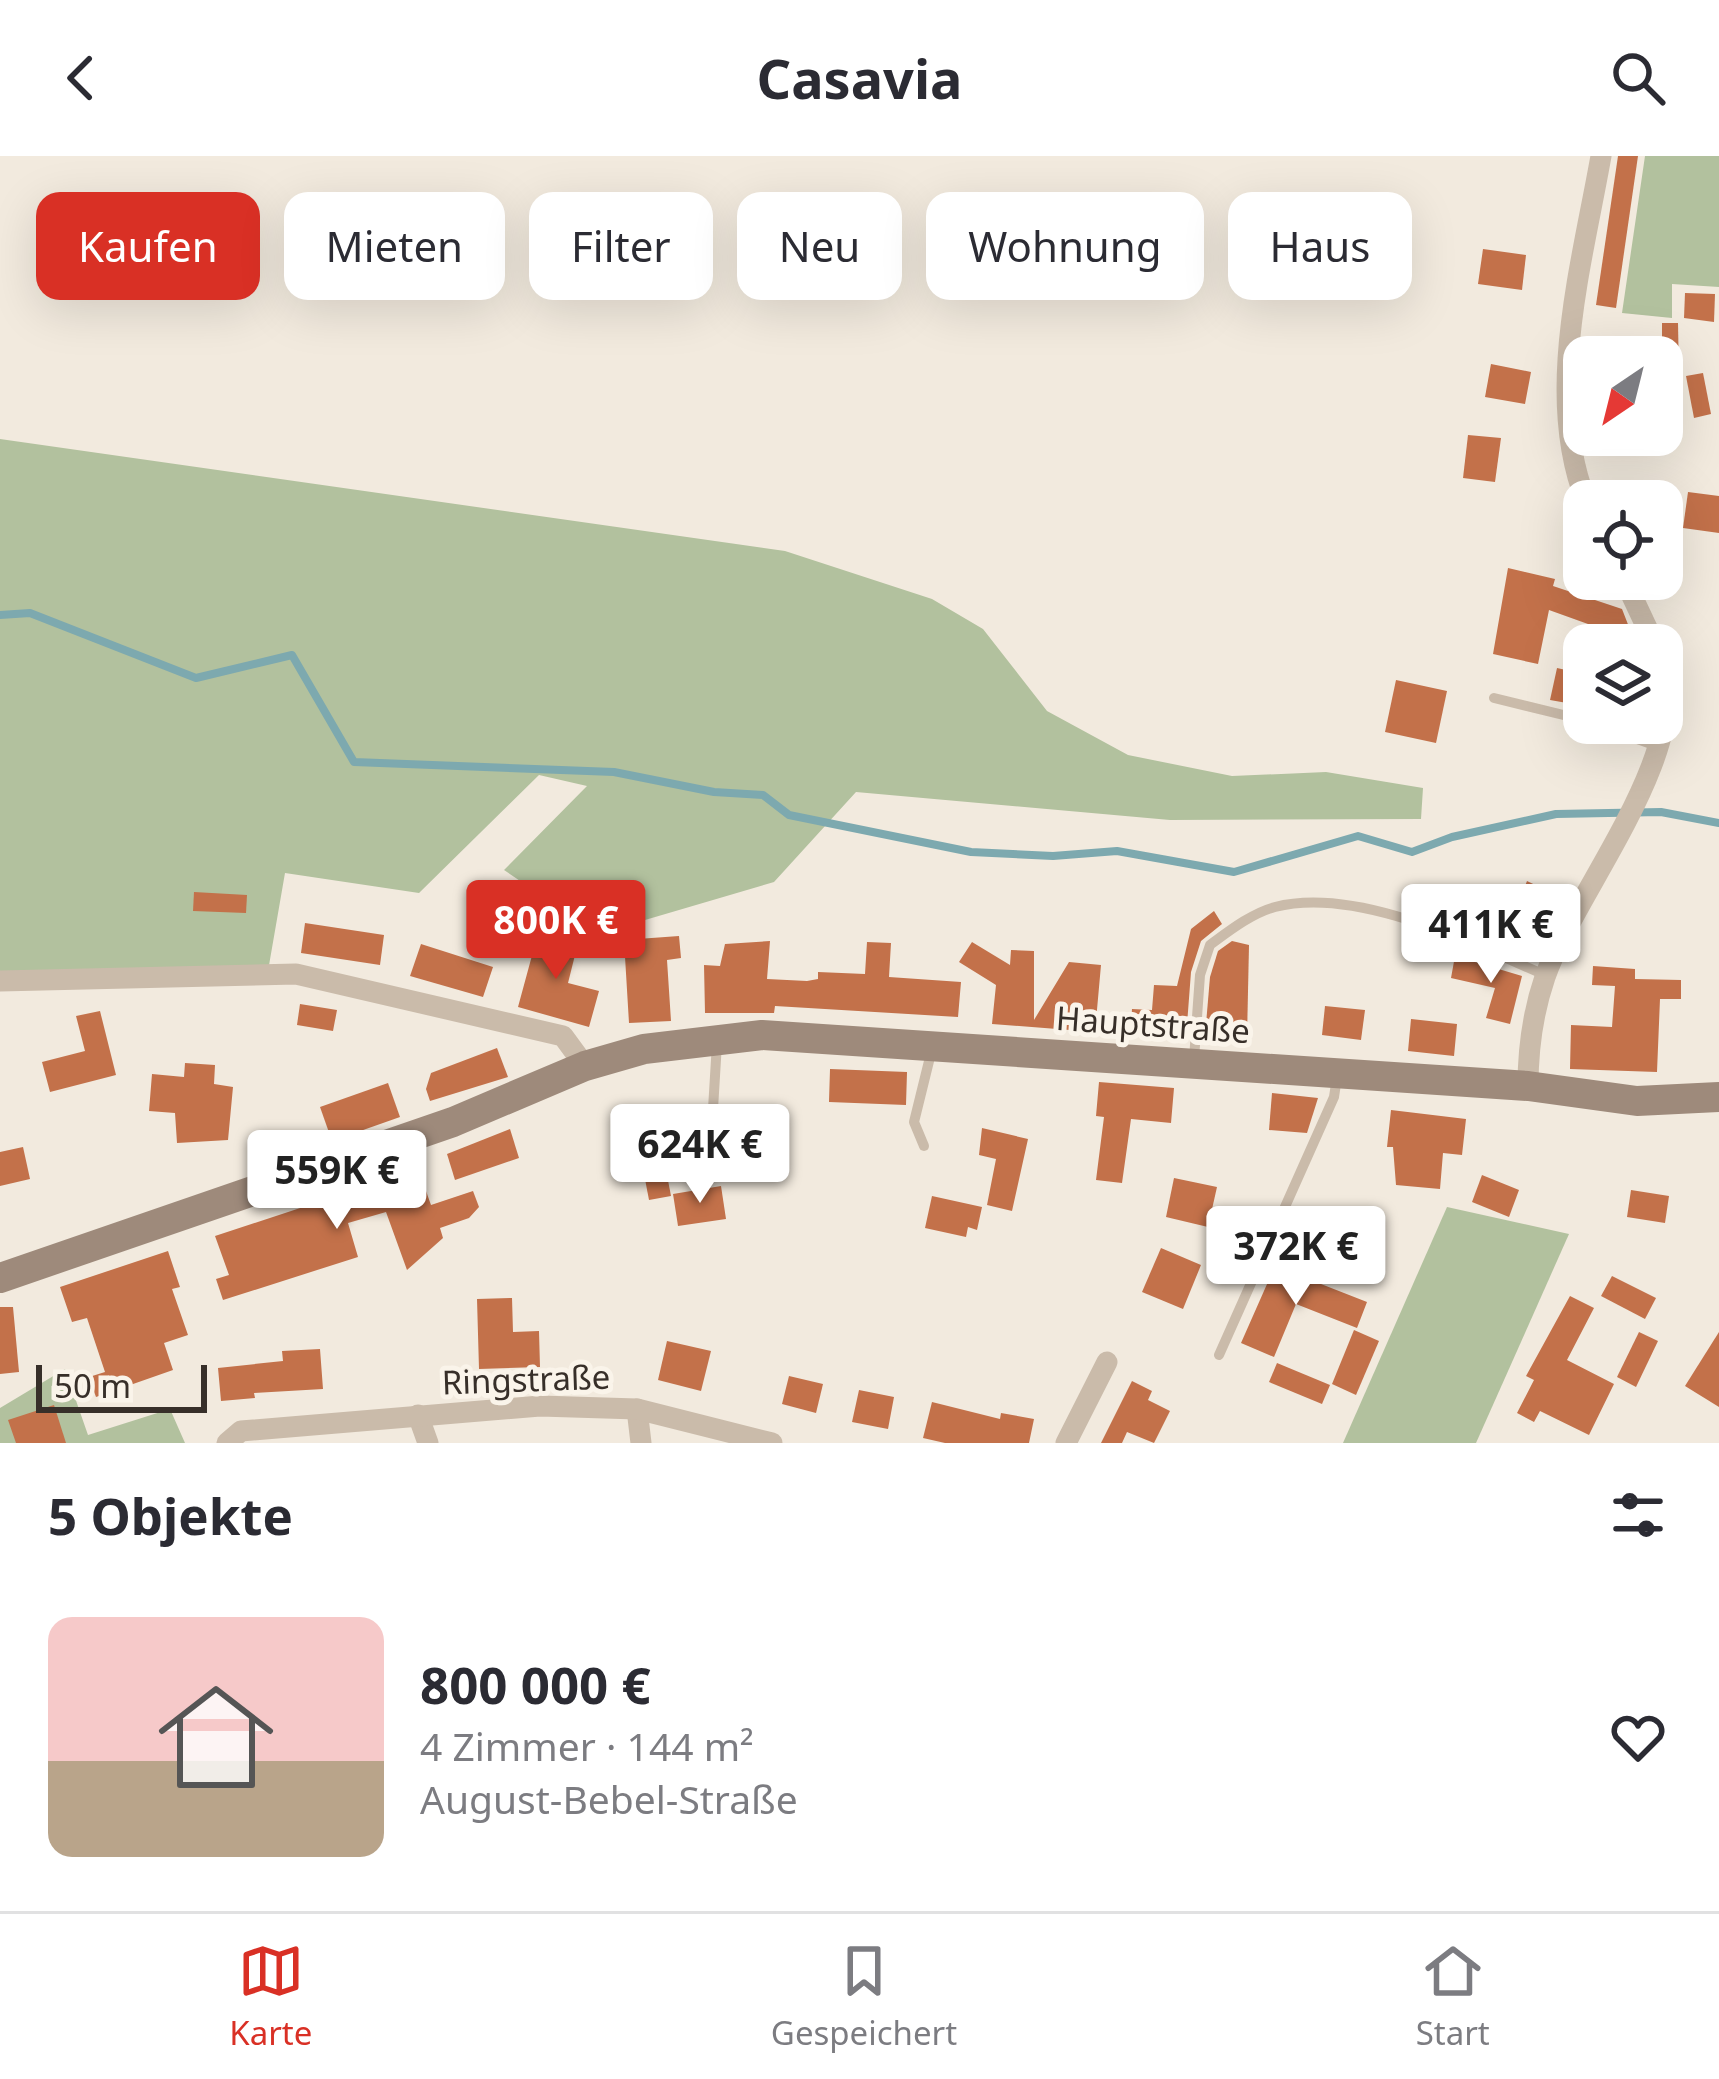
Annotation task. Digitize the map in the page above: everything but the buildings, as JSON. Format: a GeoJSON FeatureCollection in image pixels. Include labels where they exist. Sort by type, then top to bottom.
{"type":"FeatureCollection","features":[{"type":"Feature","properties":{"kind":"main road","name":"Hauptstraße"},"geometry":{"type":"LineString","coordinates":[[0,1278],[453,1122],[585,1066],[644,1049],[762,1034],[1528,1086],[1637,1101],[1719,1097]]}},
{"type":"Feature","properties":{"kind":"street"},"geometry":{"type":"LineString","coordinates":[[1577,480],[1567,382],[1601,156]]}},
{"type":"Feature","properties":{"kind":"street"},"geometry":{"type":"LineString","coordinates":[[1528,1086],[1528,1051],[1545,975],[1632,808],[1657,746]]}},
{"type":"Feature","properties":{"kind":"street"},"geometry":{"type":"LineString","coordinates":[[0,981],[296,974],[562,1036],[585,1066]]}},
{"type":"Feature","properties":{"kind":"street"},"geometry":{"type":"LineString","coordinates":[[1066,1443],[1107,1362]]}},
{"type":"Feature","properties":{"kind":"street","name":"Ringstraße"},"geometry":{"type":"LineString","coordinates":[[227,1443],[241,1431],[540,1406],[637,1409],[772,1443]]}},
{"type":"Feature","properties":{"kind":"street","name":"Ringstraße"},"geometry":{"type":"LineString","coordinates":[[637,1409],[640,1443]]}},
{"type":"Feature","properties":{"kind":"street","name":"Ringstraße"},"geometry":{"type":"LineString","coordinates":[[418,1415],[428,1443]]}},
{"type":"Feature","properties":{"kind":"lane"},"geometry":{"type":"LineString","coordinates":[[1494,698],[1563,716]]}},
{"type":"Feature","properties":{"kind":"lane"},"geometry":{"type":"LineString","coordinates":[[1651,744],[1657,746]]}},
{"type":"Feature","properties":{"kind":"lane"},"geometry":{"type":"LineString","coordinates":[[1194,1063],[1200,974],[1210,945],[1269,908],[1304,901],[1340,903],[1446,933],[1545,975]]}},
{"type":"Feature","properties":{"kind":"lane"},"geometry":{"type":"LineString","coordinates":[[717,1040],[713,1109],[720,1140]]}},
{"type":"Feature","properties":{"kind":"lane"},"geometry":{"type":"LineString","coordinates":[[924,1146],[914,1122],[927,1086],[932,1046]]}},
{"type":"Feature","properties":{"kind":"lane"},"geometry":{"type":"LineString","coordinates":[[1220,1355],[1334,1097],[1338,1073]]}},
{"type":"Feature","properties":{"kind":"green space"},"geometry":{"type":"Polygon","coordinates":[[[1645,156],[1719,156],[1719,287],[1672,284],[1672,318],[1622,313],[1645,156]]]}},
{"type":"Feature","properties":{"kind":"green space"},"geometry":{"type":"Polygon","coordinates":[[[0,439],[785,551],[932,599],[983,629],[1047,711],[1128,755],[1232,776],[1326,772],[1423,788],[1421,819],[1170,820],[856,792],[774,882],[594,935],[518,916],[529,887],[504,870],[587,786],[539,775],[419,893],[285,873],[268,971],[0,972],[0,439]]]}},
{"type":"Feature","properties":{"kind":"green space"},"geometry":{"type":"Polygon","coordinates":[[[1447,1207],[1569,1234],[1476,1443],[1343,1443],[1447,1207]]]}},
{"type":"Feature","properties":{"kind":"green space"},"geometry":{"type":"Polygon","coordinates":[[[65,1369],[88,1435],[170,1409],[185,1443],[0,1443],[0,1408],[65,1369]]]}},
{"type":"Feature","properties":{"kind":"waterway"},"geometry":{"type":"LineString","coordinates":[[0,615],[30,613],[196,678],[292,655],[354,762],[614,772],[714,792],[763,795],[789,815],[971,852],[1053,856],[1117,851],[1234,872],[1358,836],[1412,852],[1452,837],[1556,814],[1661,812],[1719,823]]}}]}
